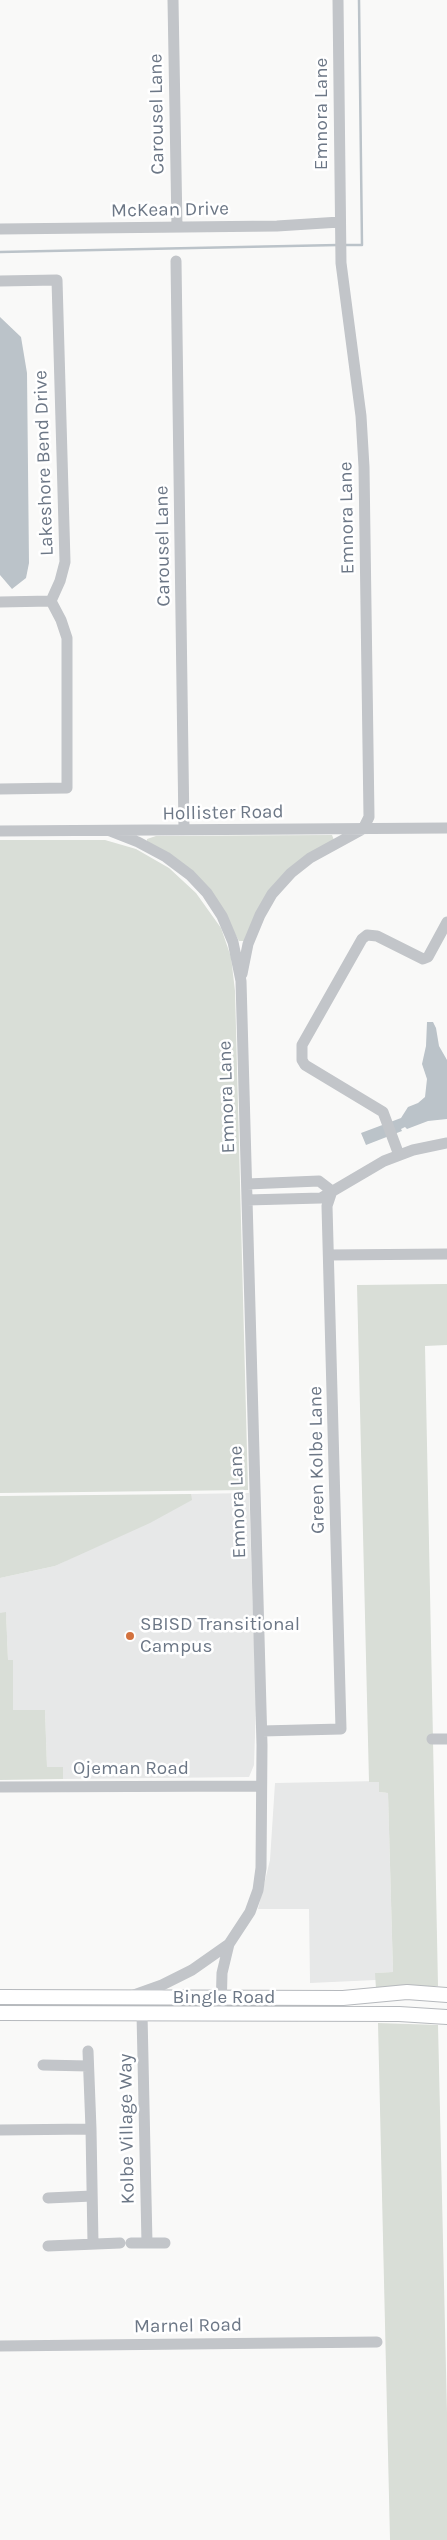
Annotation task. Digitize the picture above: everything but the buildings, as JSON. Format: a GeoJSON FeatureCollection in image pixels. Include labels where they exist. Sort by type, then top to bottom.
{"type":"FeatureCollection","features":[{"type":"Feature","properties":{"kind":"main road","name":"Bingle Road"},"geometry":{"type":"LineString","coordinates":[[0,1997],[343,1998],[407,1992],[447,1995]]}},
{"type":"Feature","properties":{"kind":"main road"},"geometry":{"type":"LineString","coordinates":[[63,1998],[63,2013]]}},
{"type":"Feature","properties":{"kind":"main road"},"geometry":{"type":"LineString","coordinates":[[343,1998],[344,2014]]}},
{"type":"Feature","properties":{"kind":"main road","name":"Bingle Road"},"geometry":{"type":"LineString","coordinates":[[0,2013],[344,2014],[447,2018]]}},
{"type":"Feature","properties":{"kind":"street","name":"Carousel Lane"},"geometry":{"type":"LineString","coordinates":[[173,0],[177,227]]}},
{"type":"Feature","properties":{"kind":"street","name":"Emnora Lane"},"geometry":{"type":"LineString","coordinates":[[241,981],[248,944],[260,915],[272,894],[291,873],[310,858],[363,829],[369,817],[364,467],[362,416],[341,263],[338,0]]}},
{"type":"Feature","properties":{"kind":"street","name":"McKean Drive"},"geometry":{"type":"LineString","coordinates":[[0,229],[277,226],[340,222]]}},
{"type":"Feature","properties":{"kind":"street","name":"Carousel Lane"},"geometry":{"type":"LineString","coordinates":[[176,261],[184,830]]}},
{"type":"Feature","properties":{"kind":"street","name":"Lakeshore Bend Drive"},"geometry":{"type":"LineString","coordinates":[[0,281],[56,280],[65,562],[60,581],[50,601]]}},
{"type":"Feature","properties":{"kind":"street"},"geometry":{"type":"LineString","coordinates":[[0,602],[50,601],[61,620],[67,638],[66,788],[0,789]]}},
{"type":"Feature","properties":{"kind":"street","name":"Hollister Road"},"geometry":{"type":"LineString","coordinates":[[0,831],[110,832],[447,828]]}},
{"type":"Feature","properties":{"kind":"street","name":"Emnora Lane"},"geometry":{"type":"LineString","coordinates":[[110,832],[138,842],[166,857],[190,875],[207,893],[222,916],[234,942],[241,981],[262,1731],[261,1868],[258,1890],[250,1912],[229,1944],[222,1973],[221,2014]]}},
{"type":"Feature","properties":{"kind":"street"},"geometry":{"type":"LineString","coordinates":[[398,1149],[383,1112],[305,1065],[302,1060],[302,1045],[362,939],[367,935],[377,936],[423,959],[428,957],[447,922]]}},
{"type":"Feature","properties":{"kind":"street"},"geometry":{"type":"LineString","coordinates":[[247,1200],[321,1198],[384,1161],[398,1149],[447,1143]]}},
{"type":"Feature","properties":{"kind":"street"},"geometry":{"type":"LineString","coordinates":[[247,1184],[319,1182],[332,1191]]}},
{"type":"Feature","properties":{"kind":"street","name":"Green Kolbe Lane"},"geometry":{"type":"LineString","coordinates":[[262,1731],[341,1729],[327,1206],[332,1191]]}},
{"type":"Feature","properties":{"kind":"street"},"geometry":{"type":"LineString","coordinates":[[329,1255],[447,1254]]}},
{"type":"Feature","properties":{"kind":"street"},"geometry":{"type":"LineString","coordinates":[[432,1739],[447,1739]]}},
{"type":"Feature","properties":{"kind":"street","name":"Ojeman Road"},"geometry":{"type":"LineString","coordinates":[[0,1787],[262,1786]]}},
{"type":"Feature","properties":{"kind":"street"},"geometry":{"type":"LineString","coordinates":[[119,1998],[162,1986],[192,1970],[229,1944]]}},
{"type":"Feature","properties":{"kind":"street","name":"Kolbe Village Way"},"geometry":{"type":"LineString","coordinates":[[142,2014],[147,2243]]}},
{"type":"Feature","properties":{"kind":"street"},"geometry":{"type":"LineString","coordinates":[[88,2051],[92,2244]]}},
{"type":"Feature","properties":{"kind":"street"},"geometry":{"type":"LineString","coordinates":[[43,2065],[88,2066]]}},
{"type":"Feature","properties":{"kind":"street"},"geometry":{"type":"LineString","coordinates":[[0,2130],[90,2129]]}},
{"type":"Feature","properties":{"kind":"street"},"geometry":{"type":"LineString","coordinates":[[48,2198],[92,2196]]}},
{"type":"Feature","properties":{"kind":"street"},"geometry":{"type":"LineString","coordinates":[[48,2246],[165,2243]]}},
{"type":"Feature","properties":{"kind":"street","name":"Marnel Road"},"geometry":{"type":"LineString","coordinates":[[0,2346],[377,2342]]}},
{"type":"Feature","properties":{"kind":"shaded area"},"geometry":{"type":"Polygon","coordinates":[[[0,317],[21,337],[27,373],[29,563],[26,578],[12,589],[0,575],[0,317]]]}},
{"type":"Feature","properties":{"kind":"shaded area"},"geometry":{"type":"Polygon","coordinates":[[[332,835],[334,840],[288,871],[244,941],[239,941],[223,912],[147,842],[147,839],[156,836],[332,835]]]}},
{"type":"Feature","properties":{"kind":"shaded area"},"geometry":{"type":"Polygon","coordinates":[[[0,840],[105,840],[136,849],[169,868],[196,893],[221,928],[231,957],[235,991],[248,1490],[0,1493],[0,840]]]}},
{"type":"Feature","properties":{"kind":"shaded area"},"geometry":{"type":"Polygon","coordinates":[[[427,1022],[433,1022],[439,1046],[447,1060],[447,1119],[428,1121],[407,1129],[405,1127],[401,1129],[402,1131],[366,1145],[361,1133],[401,1118],[408,1107],[418,1103],[425,1097],[427,1079],[422,1064],[426,1046],[427,1022]]]}},
{"type":"Feature","properties":{"kind":"shaded area"},"geometry":{"type":"Polygon","coordinates":[[[447,1284],[447,1345],[425,1346],[438,1986],[376,1989],[375,1973],[393,1972],[388,1793],[379,1792],[379,1782],[369,1782],[357,1285],[447,1284]]]}},
{"type":"Feature","properties":{"kind":"shaded area","name":"SBISD Transitional Campus"},"geometry":{"type":"Polygon","coordinates":[[[249,1493],[256,1703],[254,1765],[249,1777],[63,1779],[63,1767],[47,1767],[45,1710],[13,1711],[13,1660],[8,1660],[6,1613],[0,1613],[0,1578],[55,1566],[191,1500],[191,1494],[249,1493]]]}},
{"type":"Feature","properties":{"kind":"shaded area"},"geometry":{"type":"Polygon","coordinates":[[[191,1494],[192,1500],[150,1523],[55,1566],[0,1578],[0,1496],[191,1494]]]}},
{"type":"Feature","properties":{"kind":"shaded area"},"geometry":{"type":"Polygon","coordinates":[[[6,1612],[8,1660],[13,1660],[13,1710],[45,1710],[47,1767],[63,1767],[63,1779],[0,1780],[0,1613],[6,1612]]]}},
{"type":"Feature","properties":{"kind":"shaded area"},"geometry":{"type":"Polygon","coordinates":[[[379,1781],[379,1792],[388,1793],[393,1972],[376,1973],[376,1980],[310,1983],[309,1909],[258,1909],[270,1860],[275,1783],[379,1781]]]}},
{"type":"Feature","properties":{"kind":"shaded area"},"geometry":{"type":"Polygon","coordinates":[[[378,2023],[438,2025],[447,2413],[447,2540],[390,2540],[378,2023]]]}},
{"type":"Feature","properties":{"kind":"waterway"},"geometry":{"type":"LineString","coordinates":[[343,245],[362,245],[359,0]]}},
{"type":"Feature","properties":{"kind":"waterway"},"geometry":{"type":"LineString","coordinates":[[0,252],[338,245]]}},
{"type":"Feature","properties":{"kind":"place","name":"SBISD Transitional Campus"},"geometry":{"type":"Point","coordinates":[130,1636]}}]}
